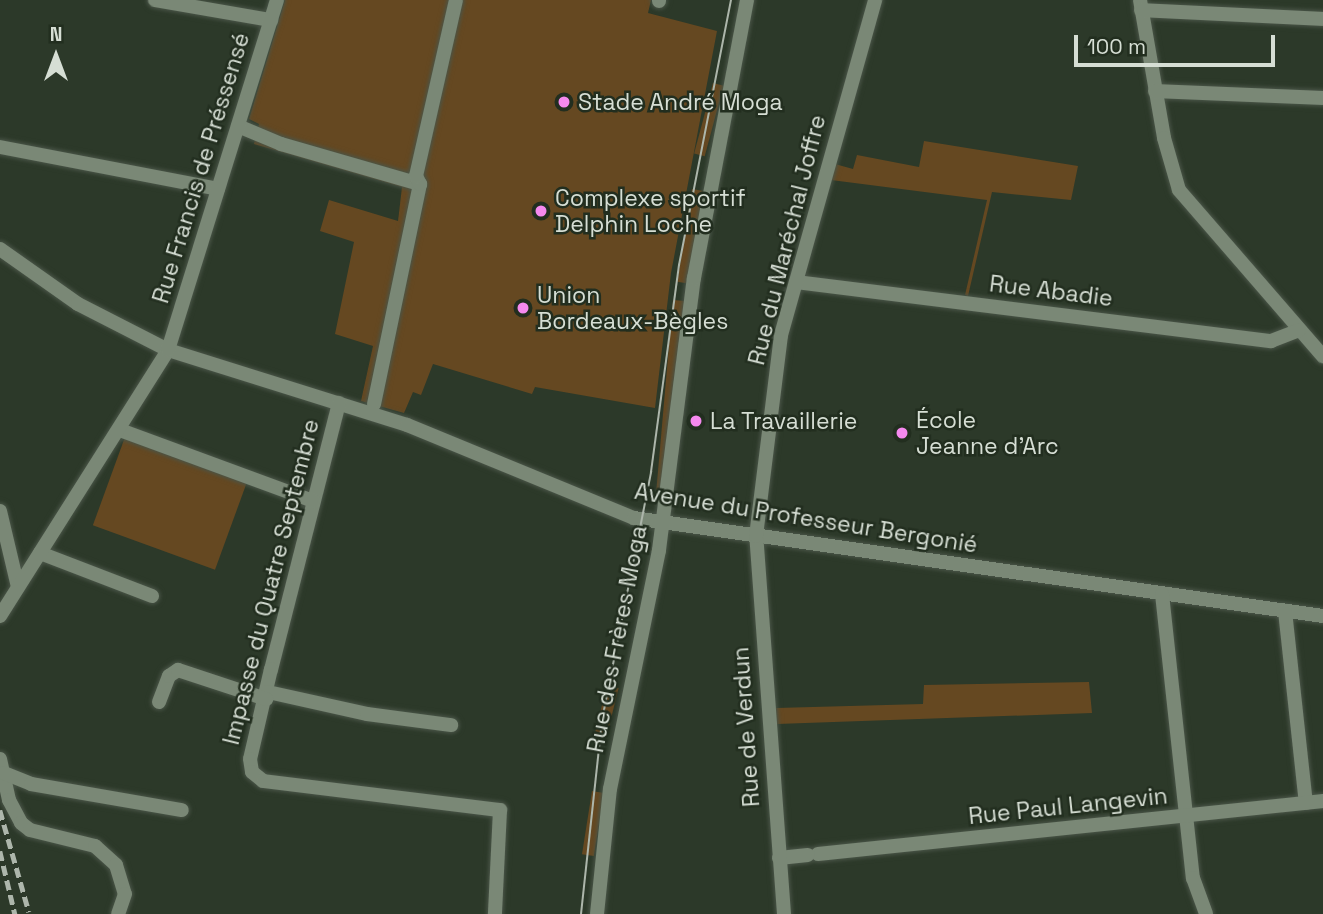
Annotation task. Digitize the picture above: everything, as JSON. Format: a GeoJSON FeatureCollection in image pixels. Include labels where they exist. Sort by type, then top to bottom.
{"type":"FeatureCollection","features":[{"type":"Feature","properties":{"kind":"street"},"geometry":{"type":"LineString","coordinates":[[155,0],[271,20]]}},
{"type":"Feature","properties":{"kind":"street","name":"Rue Francis de Préssensé"},"geometry":{"type":"LineString","coordinates":[[0,616],[120,430],[168,350],[277,0]]}},
{"type":"Feature","properties":{"kind":"street"},"geometry":{"type":"LineString","coordinates":[[374,404],[420,184],[416,176],[456,0]]}},
{"type":"Feature","properties":{"kind":"street","name":"Rue des Frères Moga"},"geometry":{"type":"LineString","coordinates":[[597,914],[610,789],[663,523],[694,278],[747,0]]}},
{"type":"Feature","properties":{"kind":"street","name":"Rue du Maréchal Joffre"},"geometry":{"type":"LineString","coordinates":[[756,536],[777,360],[796,282],[875,0]]}},
{"type":"Feature","properties":{"kind":"street"},"geometry":{"type":"LineString","coordinates":[[1323,19],[1141,5],[1156,92],[1179,190],[1323,356]]}},
{"type":"Feature","properties":{"kind":"street"},"geometry":{"type":"LineString","coordinates":[[1156,92],[1323,98]]}},
{"type":"Feature","properties":{"kind":"street"},"geometry":{"type":"LineString","coordinates":[[238,126],[281,144],[420,184]]}},
{"type":"Feature","properties":{"kind":"street"},"geometry":{"type":"LineString","coordinates":[[0,147],[218,189]]}},
{"type":"Feature","properties":{"kind":"street","name":"Avenue du Professeur Bergonié"},"geometry":{"type":"LineString","coordinates":[[0,249],[78,304],[168,350],[407,425],[630,516],[663,523],[1323,616]]}},
{"type":"Feature","properties":{"kind":"street","name":"Rue Abadie"},"geometry":{"type":"LineString","coordinates":[[796,282],[1270,341],[1299,330]]}},
{"type":"Feature","properties":{"kind":"street","name":"Impasse du Quatre Septembre"},"geometry":{"type":"LineString","coordinates":[[340,403],[250,759],[252,772],[263,781],[500,810],[495,914]]}},
{"type":"Feature","properties":{"kind":"street"},"geometry":{"type":"LineString","coordinates":[[120,430],[313,502]]}},
{"type":"Feature","properties":{"kind":"street"},"geometry":{"type":"LineString","coordinates":[[0,511],[18,587]]}},
{"type":"Feature","properties":{"kind":"street","name":"Rue de Verdun"},"geometry":{"type":"LineString","coordinates":[[756,536],[784,914]]}},
{"type":"Feature","properties":{"kind":"street"},"geometry":{"type":"LineString","coordinates":[[40,553],[152,596]]}},
{"type":"Feature","properties":{"kind":"street"},"geometry":{"type":"LineString","coordinates":[[1162,594],[1193,878],[1206,914]]}},
{"type":"Feature","properties":{"kind":"street"},"geometry":{"type":"LineString","coordinates":[[1285,611],[1306,803]]}},
{"type":"Feature","properties":{"kind":"street"},"geometry":{"type":"LineString","coordinates":[[159,702],[169,676],[178,670],[267,696],[367,714],[451,725]]}},
{"type":"Feature","properties":{"kind":"street"},"geometry":{"type":"LineString","coordinates":[[0,758],[9,800],[21,823],[95,846],[108,855],[125,894],[118,914]]}},
{"type":"Feature","properties":{"kind":"street"},"geometry":{"type":"LineString","coordinates":[[4,774],[31,784],[182,810]]}},
{"type":"Feature","properties":{"kind":"street","name":"Rue Paul Langevin"},"geometry":{"type":"LineString","coordinates":[[779,858],[1323,801]]}},
{"type":"Feature","properties":{"kind":"shaded area","name":"Complexe sportif Delphin Loche"},"geometry":{"type":"Polygon","coordinates":[[[285,0],[651,0],[648,13],[717,31],[671,273],[655,408],[535,387],[532,394],[433,364],[421,395],[413,392],[404,413],[361,401],[373,346],[335,334],[354,242],[320,231],[329,200],[398,221],[402,187],[254,144],[259,124],[249,119],[285,0]]]}},
{"type":"Feature","properties":{"kind":"shaded area"},"geometry":{"type":"Polygon","coordinates":[[[713,83],[724,86],[705,156],[694,154],[713,83]]]}},
{"type":"Feature","properties":{"kind":"shaded area"},"geometry":{"type":"Polygon","coordinates":[[[924,141],[1078,166],[1071,200],[992,192],[968,296],[965,295],[987,200],[831,180],[835,164],[853,169],[857,155],[919,167],[924,141]]]}},
{"type":"Feature","properties":{"kind":"shaded area"},"geometry":{"type":"Polygon","coordinates":[[[692,189],[704,191],[689,284],[677,282],[692,189]]]}},
{"type":"Feature","properties":{"kind":"shaded area"},"geometry":{"type":"Polygon","coordinates":[[[673,300],[685,301],[668,493],[656,492],[673,300]]]}},
{"type":"Feature","properties":{"kind":"shaded area"},"geometry":{"type":"Polygon","coordinates":[[[125,437],[247,481],[215,570],[93,525],[125,437]]]}},
{"type":"Feature","properties":{"kind":"shaded area"},"geometry":{"type":"Polygon","coordinates":[[[1089,682],[1092,713],[777,724],[776,708],[923,704],[924,685],[1089,682]]]}},
{"type":"Feature","properties":{"kind":"shaded area"},"geometry":{"type":"Polygon","coordinates":[[[607,685],[619,688],[607,734],[595,732],[607,685]]]}},
{"type":"Feature","properties":{"kind":"shaded area"},"geometry":{"type":"Polygon","coordinates":[[[592,791],[604,793],[594,856],[582,854],[592,791]]]}},
{"type":"Feature","properties":{"kind":"tram line"},"geometry":{"type":"LineString","coordinates":[[581,914],[602,720],[651,472],[679,265],[731,0]]}},
{"type":"Feature","properties":{"kind":"railway"},"geometry":{"type":"LineString","coordinates":[[0,810],[29,912]]}},
{"type":"Feature","properties":{"kind":"railway"},"geometry":{"type":"LineString","coordinates":[[0,851],[15,914]]}},
{"type":"Feature","properties":{"kind":"place","name":"Stade André Moga"},"geometry":{"type":"Point","coordinates":[564,102]}},
{"type":"Feature","properties":{"kind":"place","name":"Complexe sportif Delphin Loche"},"geometry":{"type":"Point","coordinates":[541,211]}},
{"type":"Feature","properties":{"kind":"place","name":"Union Bordeaux-Bègles"},"geometry":{"type":"Point","coordinates":[523,308]}},
{"type":"Feature","properties":{"kind":"place","name":"La Travaillerie"},"geometry":{"type":"Point","coordinates":[696,421]}},
{"type":"Feature","properties":{"kind":"place","name":"École Jeanne d'Arc"},"geometry":{"type":"Point","coordinates":[902,433]}}]}
